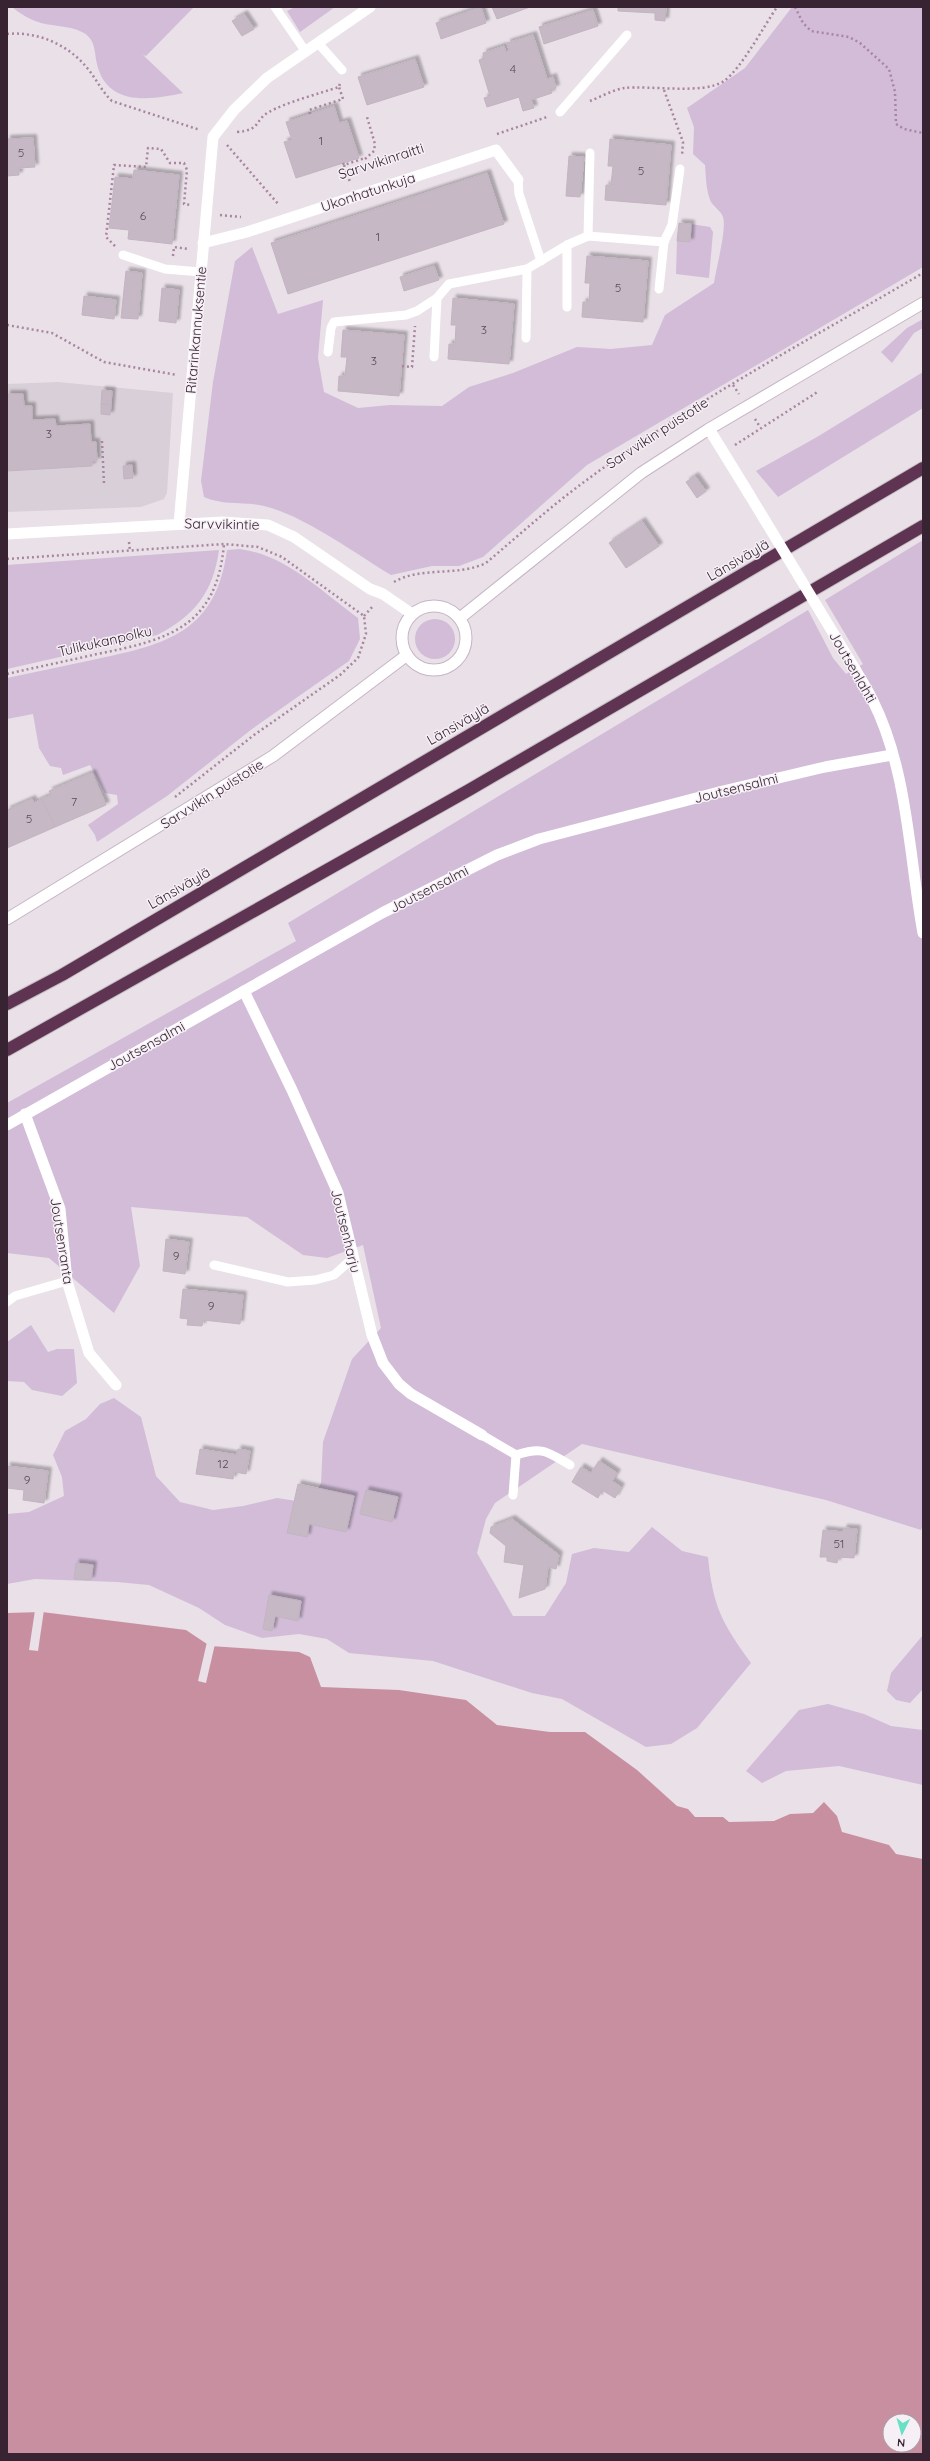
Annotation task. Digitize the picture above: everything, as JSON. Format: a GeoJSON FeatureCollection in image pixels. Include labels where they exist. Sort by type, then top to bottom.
{"type":"FeatureCollection","features":[{"type":"Feature","properties":{"kind":"highway","name":"Länsiväylä"},"geometry":{"type":"LineString","coordinates":[[7,1004],[69,970],[923,468]]}},
{"type":"Feature","properties":{"kind":"highway"},"geometry":{"type":"LineString","coordinates":[[7,1050],[469,790],[923,526]]}},
{"type":"Feature","properties":{"kind":"street"},"geometry":{"type":"LineString","coordinates":[[213,137],[234,110],[267,78],[370,7]]}},
{"type":"Feature","properties":{"kind":"street","name":"Ritarinkannuksentie"},"geometry":{"type":"LineString","coordinates":[[179,524],[213,137]]}},
{"type":"Feature","properties":{"kind":"street","name":"Ukonhatunkuja"},"geometry":{"type":"LineString","coordinates":[[203,243],[247,232],[496,150],[518,180]]}},
{"type":"Feature","properties":{"kind":"street","name":"Sarvvikin puistotie"},"geometry":{"type":"LineString","coordinates":[[460,618],[641,473],[709,429],[923,303]]}},
{"type":"Feature","properties":{"kind":"street","name":"Joutsenlahti"},"geometry":{"type":"LineString","coordinates":[[709,429],[873,700],[892,756],[906,810],[923,933]]}},
{"type":"Feature","properties":{"kind":"street","name":"Sarvvikintie"},"geometry":{"type":"LineString","coordinates":[[7,534],[242,521],[268,525],[294,537],[370,589],[383,594],[412,614]]}},
{"type":"Feature","properties":{"kind":"street"},"geometry":{"type":"LineString","coordinates":[[429,606],[438,606],[454,612],[460,618],[464,625],[467,641],[465,650],[454,664],[445,669],[427,670],[419,667],[407,655],[402,643],[403,630],[412,614],[429,606]]}},
{"type":"Feature","properties":{"kind":"street","name":"Sarvvikin puistotie"},"geometry":{"type":"LineString","coordinates":[[7,919],[273,756],[407,655]]}},
{"type":"Feature","properties":{"kind":"street","name":"Joutsensalmi"},"geometry":{"type":"LineString","coordinates":[[7,1125],[448,878],[497,855],[539,839],[737,787],[825,767],[892,756]]}},
{"type":"Feature","properties":{"kind":"street","name":"Joutsenharju"},"geometry":{"type":"LineString","coordinates":[[244,991],[292,1090],[338,1193],[372,1335],[383,1363],[399,1384],[411,1394],[482,1435]]}},
{"type":"Feature","properties":{"kind":"street","name":"Joutsenranta"},"geometry":{"type":"LineString","coordinates":[[25,1114],[60,1209],[67,1281],[89,1353],[116,1385]]}},
{"type":"Feature","properties":{"kind":"lane"},"geometry":{"type":"LineString","coordinates":[[275,7],[306,52]]}},
{"type":"Feature","properties":{"kind":"lane"},"geometry":{"type":"LineString","coordinates":[[560,112],[627,35]]}},
{"type":"Feature","properties":{"kind":"lane"},"geometry":{"type":"LineString","coordinates":[[318,42],[342,70]]}},
{"type":"Feature","properties":{"kind":"lane"},"geometry":{"type":"LineString","coordinates":[[588,236],[590,153]]}},
{"type":"Feature","properties":{"kind":"lane"},"geometry":{"type":"LineString","coordinates":[[659,289],[664,242],[672,225],[680,169]]}},
{"type":"Feature","properties":{"kind":"lane"},"geometry":{"type":"LineString","coordinates":[[518,180],[520,194],[541,261]]}},
{"type":"Feature","properties":{"kind":"lane"},"geometry":{"type":"LineString","coordinates":[[328,352],[331,328],[334,322],[406,315],[417,311],[437,298],[449,284],[527,269],[567,245],[588,236],[664,242]]}},
{"type":"Feature","properties":{"kind":"lane"},"geometry":{"type":"LineString","coordinates":[[567,245],[567,306]]}},
{"type":"Feature","properties":{"kind":"lane"},"geometry":{"type":"LineString","coordinates":[[123,255],[165,269],[201,272]]}},
{"type":"Feature","properties":{"kind":"lane"},"geometry":{"type":"LineString","coordinates":[[526,338],[527,269]]}},
{"type":"Feature","properties":{"kind":"lane"},"geometry":{"type":"LineString","coordinates":[[434,357],[437,298]]}},
{"type":"Feature","properties":{"kind":"lane"},"geometry":{"type":"LineString","coordinates":[[214,1265],[288,1282],[315,1280],[334,1275],[353,1258]]}},
{"type":"Feature","properties":{"kind":"lane"},"geometry":{"type":"LineString","coordinates":[[7,1302],[15,1296],[67,1281]]}},
{"type":"Feature","properties":{"kind":"lane"},"geometry":{"type":"LineString","coordinates":[[482,1435],[516,1455],[531,1450],[545,1450],[570,1465]]}},
{"type":"Feature","properties":{"kind":"lane"},"geometry":{"type":"LineString","coordinates":[[513,1495],[516,1455]]}},
{"type":"Feature","properties":{"kind":"path"},"geometry":{"type":"LineString","coordinates":[[588,101],[624,88],[664,90],[710,86],[723,82],[735,70],[777,7]]}},
{"type":"Feature","properties":{"kind":"path"},"geometry":{"type":"LineString","coordinates":[[795,7],[803,23],[811,30],[849,37],[860,43],[889,69],[895,92],[896,124],[904,129],[923,133]]}},
{"type":"Feature","properties":{"kind":"path"},"geometry":{"type":"LineString","coordinates":[[7,34],[34,35],[54,42],[73,53],[83,64],[102,92],[112,101],[128,108],[189,126],[230,147],[279,205]]}},
{"type":"Feature","properties":{"kind":"path"},"geometry":{"type":"LineString","coordinates":[[310,114],[309,110],[343,99],[339,87],[342,70]]}},
{"type":"Feature","properties":{"kind":"path"},"geometry":{"type":"LineString","coordinates":[[213,137],[248,131],[258,124],[268,112],[339,87]]}},
{"type":"Feature","properties":{"kind":"path"},"geometry":{"type":"LineString","coordinates":[[664,90],[683,142],[680,169]]}},
{"type":"Feature","properties":{"kind":"path"},"geometry":{"type":"LineString","coordinates":[[489,137],[560,112]]}},
{"type":"Feature","properties":{"kind":"path","name":"Sarvvikinraitti"},"geometry":{"type":"LineString","coordinates":[[355,180],[348,183],[343,164],[365,159],[374,151],[375,144],[367,117]]}},
{"type":"Feature","properties":{"kind":"path"},"geometry":{"type":"LineString","coordinates":[[123,255],[106,237],[114,165],[146,167],[148,148],[161,149],[170,162],[184,163],[187,170],[184,204]]}},
{"type":"Feature","properties":{"kind":"path"},"geometry":{"type":"LineString","coordinates":[[272,207],[287,203]]}},
{"type":"Feature","properties":{"kind":"path"},"geometry":{"type":"LineString","coordinates":[[179,204],[193,205]]}},
{"type":"Feature","properties":{"kind":"path"},"geometry":{"type":"LineString","coordinates":[[206,214],[243,217]]}},
{"type":"Feature","properties":{"kind":"path"},"geometry":{"type":"LineString","coordinates":[[172,257],[174,248],[189,249]]}},
{"type":"Feature","properties":{"kind":"path","name":"Sarvvikin puistotie"},"geometry":{"type":"LineString","coordinates":[[394,582],[415,575],[472,569],[486,563],[583,482],[634,447],[733,385],[923,273]]}},
{"type":"Feature","properties":{"kind":"path"},"geometry":{"type":"LineString","coordinates":[[402,366],[412,367],[417,311]]}},
{"type":"Feature","properties":{"kind":"path"},"geometry":{"type":"LineString","coordinates":[[7,325],[52,333],[104,362],[192,376]]}},
{"type":"Feature","properties":{"kind":"path"},"geometry":{"type":"LineString","coordinates":[[724,452],[819,391]]}},
{"type":"Feature","properties":{"kind":"path"},"geometry":{"type":"LineString","coordinates":[[102,442],[104,484]]}},
{"type":"Feature","properties":{"kind":"path"},"geometry":{"type":"LineString","coordinates":[[7,559],[224,544]]}},
{"type":"Feature","properties":{"kind":"path","name":"Sarvvikin puistotie"},"geometry":{"type":"LineString","coordinates":[[173,798],[254,735],[340,675],[358,658],[366,634],[364,616],[282,557],[258,546],[224,544]]}},
{"type":"Feature","properties":{"kind":"path","name":"Tulikukanpolku"},"geometry":{"type":"LineString","coordinates":[[7,674],[159,640],[176,631],[191,620],[204,605],[214,588],[220,570],[224,544]]}},
{"type":"Feature","properties":{"kind":"shaded area"},"geometry":{"type":"Polygon","coordinates":[[[12,7],[194,7],[146,56],[143,55],[183,93],[171,96],[144,98],[120,94],[110,88],[102,78],[97,64],[94,46],[87,35],[72,28],[37,22],[12,7]]]}},
{"type":"Feature","properties":{"kind":"shaded area"},"geometry":{"type":"Polygon","coordinates":[[[295,7],[335,7],[300,32],[287,11],[295,7]]]}},
{"type":"Feature","properties":{"kind":"shaded area"},"geometry":{"type":"Polygon","coordinates":[[[792,7],[923,7],[923,267],[587,465],[483,557],[459,566],[432,566],[391,575],[312,526],[279,511],[264,506],[219,502],[204,497],[201,481],[213,382],[235,261],[252,247],[278,314],[323,300],[318,358],[324,392],[358,408],[390,405],[442,406],[469,387],[513,373],[577,347],[611,349],[652,345],[665,315],[714,283],[724,230],[723,217],[709,198],[706,184],[705,165],[693,154],[694,127],[687,108],[745,68],[792,7]]]}},
{"type":"Feature","properties":{"kind":"shaded area"},"geometry":{"type":"Polygon","coordinates":[[[691,224],[710,227],[713,232],[709,278],[676,274],[677,241],[690,242],[691,224]]]}},
{"type":"Feature","properties":{"kind":"shaded area"},"geometry":{"type":"Polygon","coordinates":[[[923,319],[923,328],[914,333],[892,363],[881,352],[907,328],[923,319]]]}},
{"type":"Feature","properties":{"kind":"shaded area"},"geometry":{"type":"Polygon","coordinates":[[[923,372],[923,408],[778,497],[756,471],[817,437],[923,372]]]}},
{"type":"Feature","properties":{"kind":"shaded area"},"geometry":{"type":"Polygon","coordinates":[[[58,382],[173,393],[167,493],[164,499],[141,507],[7,512],[7,384],[58,382]]]}},
{"type":"Feature","properties":{"kind":"shaded area"},"geometry":{"type":"Polygon","coordinates":[[[923,540],[923,1524],[921,1530],[826,1500],[582,1444],[495,1503],[486,1519],[477,1553],[513,1616],[545,1616],[566,1583],[572,1554],[594,1548],[629,1552],[652,1527],[682,1551],[708,1557],[713,1589],[720,1614],[733,1637],[751,1663],[697,1728],[671,1744],[646,1747],[562,1699],[532,1693],[433,1661],[349,1653],[327,1639],[299,1634],[262,1638],[225,1625],[199,1608],[149,1585],[117,1582],[35,1579],[7,1584],[7,1514],[29,1512],[64,1496],[62,1477],[53,1455],[65,1431],[86,1419],[100,1404],[114,1398],[141,1417],[156,1476],[180,1502],[213,1510],[243,1506],[277,1498],[310,1503],[321,1483],[323,1442],[352,1359],[381,1328],[363,1245],[327,1258],[303,1255],[247,1217],[131,1207],[140,1266],[114,1313],[49,1258],[7,1253],[7,1103],[296,941],[288,923],[808,610],[833,658],[846,674],[863,664],[825,600],[923,540]]]}},
{"type":"Feature","properties":{"kind":"shaded area"},"geometry":{"type":"Polygon","coordinates":[[[240,549],[273,559],[303,576],[317,586],[358,618],[360,639],[349,661],[252,729],[167,796],[97,842],[95,835],[88,825],[118,804],[117,795],[105,793],[90,765],[63,775],[61,768],[50,766],[39,748],[33,714],[7,719],[7,678],[97,659],[166,640],[184,630],[199,617],[212,600],[221,578],[227,550],[240,549]]]}},
{"type":"Feature","properties":{"kind":"shaded area"},"geometry":{"type":"Polygon","coordinates":[[[219,550],[212,579],[207,591],[200,602],[191,611],[170,628],[157,635],[7,669],[7,565],[219,550]]]}},
{"type":"Feature","properties":{"kind":"shaded area"},"geometry":{"type":"Polygon","coordinates":[[[431,619],[439,619],[446,622],[452,628],[455,639],[452,650],[446,656],[439,659],[431,659],[424,656],[418,650],[415,643],[415,635],[418,628],[424,622],[431,619]]]}},
{"type":"Feature","properties":{"kind":"shaded area"},"geometry":{"type":"Polygon","coordinates":[[[31,1325],[48,1352],[57,1349],[74,1349],[77,1383],[62,1396],[32,1390],[24,1382],[7,1381],[7,1342],[31,1325]]]}},
{"type":"Feature","properties":{"kind":"shaded area"},"geometry":{"type":"Polygon","coordinates":[[[42,1612],[186,1630],[210,1646],[299,1652],[310,1657],[321,1687],[399,1690],[466,1700],[497,1725],[550,1732],[585,1732],[637,1770],[677,1806],[688,1809],[695,1817],[723,1817],[729,1822],[774,1821],[790,1814],[813,1813],[824,1802],[837,1816],[842,1832],[889,1845],[896,1854],[923,1859],[923,2454],[7,2454],[7,1613],[42,1612]]]}},
{"type":"Feature","properties":{"kind":"shaded area"},"geometry":{"type":"Polygon","coordinates":[[[923,1635],[923,1689],[910,1703],[896,1700],[887,1691],[891,1673],[923,1635]]]}},
{"type":"Feature","properties":{"kind":"shaded area"},"geometry":{"type":"Polygon","coordinates":[[[828,1704],[864,1714],[891,1726],[923,1730],[923,1785],[839,1766],[786,1771],[762,1783],[746,1771],[799,1710],[828,1704]]]}},
{"type":"Feature","properties":{"kind":"pier"},"geometry":{"type":"Polygon","coordinates":[[[35,1610],[44,1610],[38,1651],[29,1650],[35,1610]]]}},
{"type":"Feature","properties":{"kind":"pier"},"geometry":{"type":"Polygon","coordinates":[[[207,1642],[215,1644],[206,1683],[198,1681],[207,1642]]]}},
{"type":"Feature","properties":{"kind":"building"},"geometry":{"type":"Polygon","coordinates":[[[481,7],[486,23],[441,39],[436,23],[481,7]]]}},
{"type":"Feature","properties":{"kind":"building"},"geometry":{"type":"Polygon","coordinates":[[[492,7],[530,7],[497,19],[492,7]]]}},
{"type":"Feature","properties":{"kind":"building"},"geometry":{"type":"Polygon","coordinates":[[[618,7],[666,7],[665,21],[655,20],[655,13],[618,11],[618,7]]]}},
{"type":"Feature","properties":{"kind":"building"},"geometry":{"type":"Polygon","coordinates":[[[593,10],[598,26],[544,44],[539,27],[593,10]]]}},
{"type":"Feature","properties":{"kind":"building"},"geometry":{"type":"Polygon","coordinates":[[[244,14],[254,29],[242,36],[232,21],[244,14]]]}},
{"type":"Feature","properties":{"kind":"building"},"geometry":{"type":"Polygon","coordinates":[[[533,35],[547,79],[553,77],[556,88],[550,90],[552,93],[531,100],[534,108],[523,111],[519,97],[487,107],[484,98],[490,96],[479,60],[484,58],[483,53],[504,46],[506,52],[509,50],[507,43],[533,35]]]}},
{"type":"Feature","properties":{"kind":"building"},"geometry":{"type":"Polygon","coordinates":[[[415,59],[424,87],[367,105],[358,77],[415,59]]]}},
{"type":"Feature","properties":{"kind":"building"},"geometry":{"type":"Polygon","coordinates":[[[334,106],[339,123],[347,121],[359,158],[296,178],[284,142],[292,140],[286,122],[334,106]]]}},
{"type":"Feature","properties":{"kind":"building"},"geometry":{"type":"Polygon","coordinates":[[[33,138],[35,167],[19,168],[19,175],[7,176],[7,139],[33,138]]]}},
{"type":"Feature","properties":{"kind":"building"},"geometry":{"type":"Polygon","coordinates":[[[610,139],[671,145],[666,205],[605,200],[606,185],[611,185],[613,166],[608,166],[610,139]]]}},
{"type":"Feature","properties":{"kind":"building"},"geometry":{"type":"Polygon","coordinates":[[[569,156],[584,157],[580,197],[566,196],[569,156]]]}},
{"type":"Feature","properties":{"kind":"building"},"geometry":{"type":"Polygon","coordinates":[[[134,170],[179,175],[172,244],[128,239],[129,230],[109,228],[115,177],[133,179],[134,170]]]}},
{"type":"Feature","properties":{"kind":"building"},"geometry":{"type":"Polygon","coordinates":[[[487,173],[504,224],[288,294],[271,243],[487,173]]]}},
{"type":"Feature","properties":{"kind":"building"},"geometry":{"type":"Polygon","coordinates":[[[679,223],[691,224],[690,242],[677,241],[679,223]]]}},
{"type":"Feature","properties":{"kind":"building"},"geometry":{"type":"Polygon","coordinates":[[[587,256],[648,261],[643,322],[582,317],[583,302],[589,302],[590,283],[585,283],[587,256]]]}},
{"type":"Feature","properties":{"kind":"building"},"geometry":{"type":"Polygon","coordinates":[[[434,266],[439,280],[404,291],[400,277],[434,266]]]}},
{"type":"Feature","properties":{"kind":"building"},"geometry":{"type":"Polygon","coordinates":[[[126,271],[142,273],[138,319],[121,318],[126,271]]]}},
{"type":"Feature","properties":{"kind":"building"},"geometry":{"type":"Polygon","coordinates":[[[162,288],[179,290],[176,323],[159,321],[162,288]]]}},
{"type":"Feature","properties":{"kind":"building"},"geometry":{"type":"Polygon","coordinates":[[[84,296],[116,300],[114,319],[82,315],[84,296]]]}},
{"type":"Feature","properties":{"kind":"building"},"geometry":{"type":"Polygon","coordinates":[[[453,298],[514,304],[509,364],[448,359],[449,344],[455,344],[456,325],[451,325],[453,298]]]}},
{"type":"Feature","properties":{"kind":"building"},"geometry":{"type":"Polygon","coordinates":[[[343,330],[404,335],[399,396],[338,391],[339,376],[345,376],[347,357],[341,357],[343,330]]]}},
{"type":"Feature","properties":{"kind":"building"},"geometry":{"type":"Polygon","coordinates":[[[102,390],[112,391],[111,405],[101,404],[102,390]]]}},
{"type":"Feature","properties":{"kind":"building"},"geometry":{"type":"Polygon","coordinates":[[[7,394],[23,394],[24,406],[32,406],[32,420],[55,419],[56,426],[90,424],[91,442],[96,442],[97,461],[92,461],[92,466],[7,471],[7,394]]]}},
{"type":"Feature","properties":{"kind":"building"},"geometry":{"type":"Polygon","coordinates":[[[101,404],[111,405],[110,415],[101,414],[101,404]]]}},
{"type":"Feature","properties":{"kind":"building"},"geometry":{"type":"Polygon","coordinates":[[[132,465],[133,478],[124,479],[123,466],[132,465]]]}},
{"type":"Feature","properties":{"kind":"building"},"geometry":{"type":"Polygon","coordinates":[[[695,476],[706,491],[697,498],[686,482],[695,476]]]}},
{"type":"Feature","properties":{"kind":"building"},"geometry":{"type":"Polygon","coordinates":[[[642,521],[659,546],[626,568],[609,543],[642,521]]]}},
{"type":"Feature","properties":{"kind":"building"},"geometry":{"type":"Polygon","coordinates":[[[92,773],[106,805],[55,827],[42,799],[51,795],[49,791],[92,773]]]}},
{"type":"Feature","properties":{"kind":"building"},"geometry":{"type":"Polygon","coordinates":[[[32,799],[34,803],[42,799],[55,827],[7,848],[7,810],[32,799]]]}},
{"type":"Feature","properties":{"kind":"building"},"geometry":{"type":"Polygon","coordinates":[[[166,1239],[189,1242],[185,1274],[163,1271],[166,1239]]]}},
{"type":"Feature","properties":{"kind":"building"},"geometry":{"type":"Polygon","coordinates":[[[183,1289],[243,1295],[240,1324],[203,1320],[202,1326],[187,1325],[188,1319],[180,1318],[183,1289]]]}},
{"type":"Feature","properties":{"kind":"building"},"geometry":{"type":"Polygon","coordinates":[[[200,1449],[237,1455],[238,1449],[250,1451],[246,1474],[234,1472],[233,1479],[196,1474],[200,1449]]]}},
{"type":"Feature","properties":{"kind":"building"},"geometry":{"type":"Polygon","coordinates":[[[599,1461],[617,1473],[612,1481],[621,1487],[615,1498],[602,1490],[598,1498],[572,1482],[581,1467],[591,1473],[599,1461]]]}},
{"type":"Feature","properties":{"kind":"building"},"geometry":{"type":"Polygon","coordinates":[[[7,1466],[48,1471],[44,1503],[23,1500],[24,1490],[7,1488],[7,1466]]]}},
{"type":"Feature","properties":{"kind":"building"},"geometry":{"type":"Polygon","coordinates":[[[298,1484],[354,1496],[346,1532],[309,1524],[307,1537],[287,1533],[298,1484]]]}},
{"type":"Feature","properties":{"kind":"building"},"geometry":{"type":"Polygon","coordinates":[[[366,1490],[398,1497],[392,1522],[360,1514],[366,1490]]]}},
{"type":"Feature","properties":{"kind":"building"},"geometry":{"type":"Polygon","coordinates":[[[512,1519],[559,1555],[556,1569],[548,1567],[545,1589],[519,1598],[524,1565],[504,1562],[506,1546],[490,1533],[491,1527],[512,1519]]]}},
{"type":"Feature","properties":{"kind":"building"},"geometry":{"type":"Polygon","coordinates":[[[844,1528],[857,1529],[854,1558],[838,1557],[837,1563],[827,1561],[827,1557],[820,1557],[823,1530],[843,1532],[844,1528]]]}},
{"type":"Feature","properties":{"kind":"building"},"geometry":{"type":"Polygon","coordinates":[[[76,1563],[93,1565],[91,1580],[74,1579],[76,1563]]]}},
{"type":"Feature","properties":{"kind":"building"},"geometry":{"type":"Polygon","coordinates":[[[269,1595],[301,1601],[298,1621],[275,1616],[272,1631],[263,1629],[269,1595]]]}}]}
